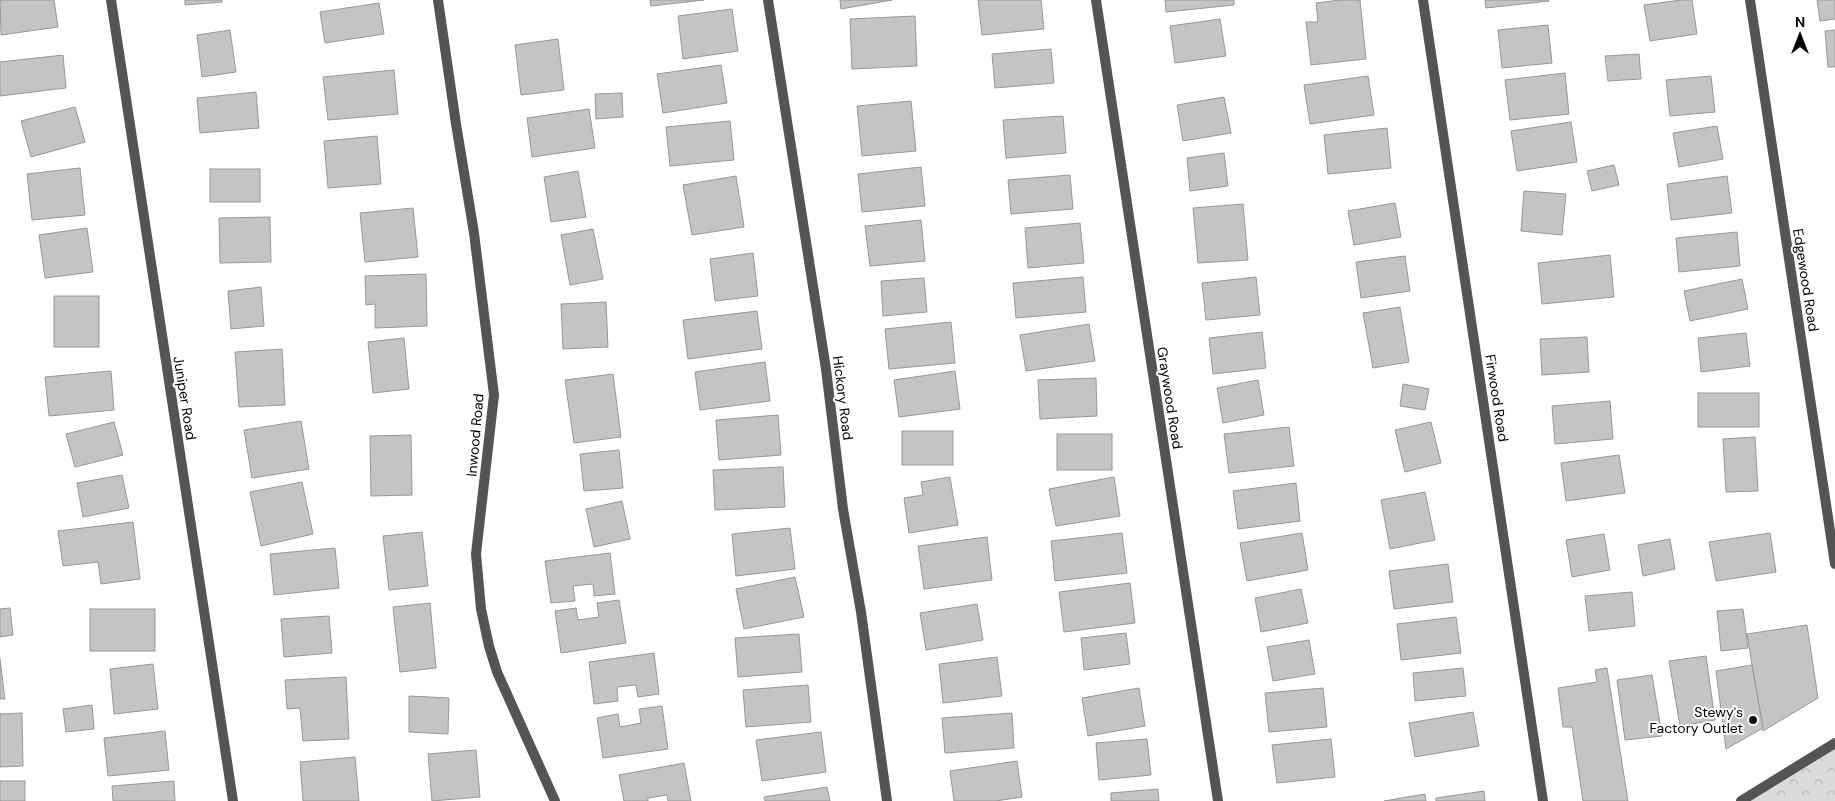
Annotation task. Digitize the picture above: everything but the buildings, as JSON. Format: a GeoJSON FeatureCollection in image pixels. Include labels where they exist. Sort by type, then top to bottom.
{"type":"FeatureCollection","features":[{"type":"Feature","properties":{"kind":"street","name":"Juniper Road"},"geometry":{"type":"LineString","coordinates":[[110,0],[233,801]]}},
{"type":"Feature","properties":{"kind":"street","name":"Inwood Road"},"geometry":{"type":"LineString","coordinates":[[438,0],[474,233],[494,395],[476,554],[481,609],[497,672],[556,801]]}},
{"type":"Feature","properties":{"kind":"street","name":"Hickory Road"},"geometry":{"type":"LineString","coordinates":[[768,0],[826,369],[844,509],[861,612],[887,801]]}},
{"type":"Feature","properties":{"kind":"street","name":"Graywood Road"},"geometry":{"type":"LineString","coordinates":[[1096,0],[1218,801]]}},
{"type":"Feature","properties":{"kind":"street","name":"Firwood Road"},"geometry":{"type":"LineString","coordinates":[[1423,0],[1543,801]]}},
{"type":"Feature","properties":{"kind":"street","name":"Edgewood Road"},"geometry":{"type":"LineString","coordinates":[[1750,0],[1835,564]]}},
{"type":"Feature","properties":{"kind":"street"},"geometry":{"type":"LineString","coordinates":[[1741,801],[1835,743]]}},
{"type":"Feature","properties":{"kind":"green space"},"geometry":{"type":"Polygon","coordinates":[[[1835,743],[1835,801],[1741,801],[1835,743]]]}},
{"type":"Feature","properties":{"kind":"place","name":"Stewy's Factory Outlet"},"geometry":{"type":"Point","coordinates":[1753,720]}}]}
